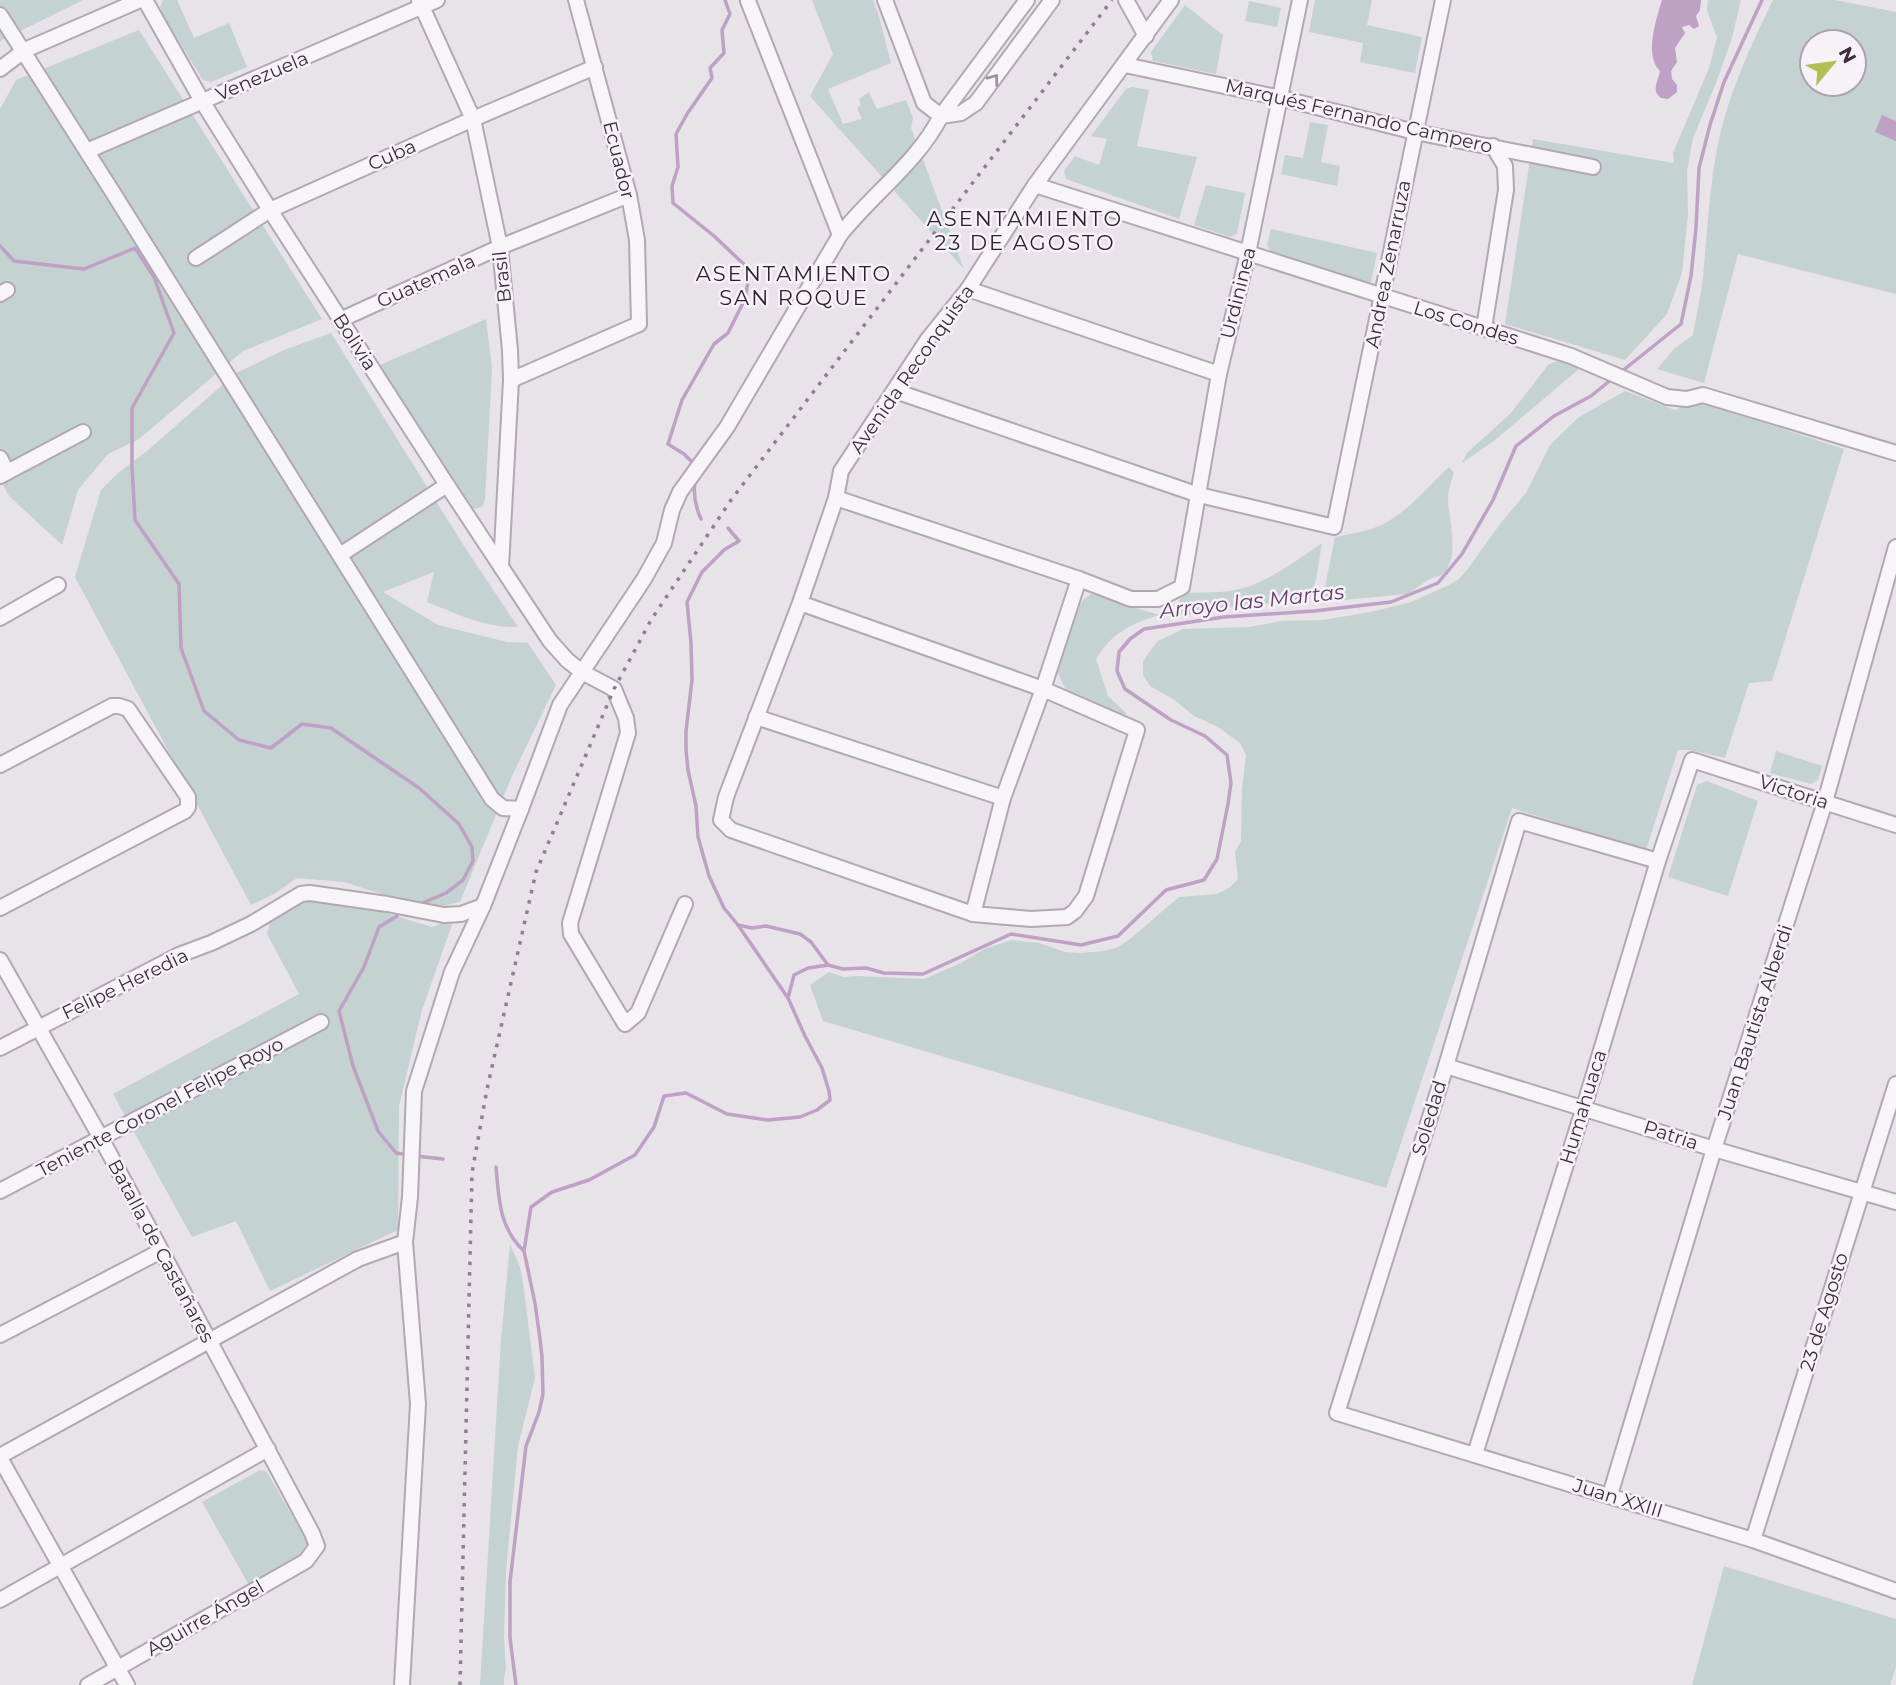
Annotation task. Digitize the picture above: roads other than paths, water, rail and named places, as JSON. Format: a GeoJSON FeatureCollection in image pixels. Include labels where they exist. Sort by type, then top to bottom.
{"type":"FeatureCollection","features":[{"type":"Feature","properties":{"kind":"street"},"geometry":{"type":"LineString","coordinates":[[0,69],[23,51],[142,0]]}},
{"type":"Feature","properties":{"kind":"street","name":"Bolivia"},"geometry":{"type":"LineString","coordinates":[[142,0],[202,101],[340,320],[550,641],[582,672],[614,690],[626,718],[628,733],[570,923],[571,934],[625,1024],[638,1013],[685,904]]}},
{"type":"Feature","properties":{"kind":"street","name":"Venezuela"},"geometry":{"type":"LineString","coordinates":[[87,151],[421,3],[437,0]]}},
{"type":"Feature","properties":{"kind":"street","name":"Ecuador"},"geometry":{"type":"LineString","coordinates":[[511,380],[639,324],[637,240],[629,195],[576,0]]}},
{"type":"Feature","properties":{"kind":"street"},"geometry":{"type":"LineString","coordinates":[[885,0],[924,103],[941,116],[961,113],[975,103],[1052,0]]}},
{"type":"Feature","properties":{"kind":"street"},"geometry":{"type":"LineString","coordinates":[[402,1685],[418,1404],[405,1242],[410,1197],[414,1091],[452,972],[483,906],[522,809],[559,705],[664,543],[672,510],[680,492],[726,427],[840,235],[934,130],[941,116],[1027,0]]}},
{"type":"Feature","properties":{"kind":"street"},"geometry":{"type":"LineString","coordinates":[[1126,0],[1146,36]]}},
{"type":"Feature","properties":{"kind":"street","name":"Avenida Reconquista"},"geometry":{"type":"LineString","coordinates":[[972,914],[731,830],[721,820],[726,797],[800,603],[836,498],[841,471],[928,339],[968,289],[1035,185],[1171,0]]}},
{"type":"Feature","properties":{"kind":"street","name":"Urdininea"},"geometry":{"type":"LineString","coordinates":[[1079,579],[1131,599],[1158,599],[1182,587],[1219,374],[1248,253],[1300,0]]}},
{"type":"Feature","properties":{"kind":"street","name":"Andrea Zenarruza"},"geometry":{"type":"LineString","coordinates":[[1199,495],[1334,527],[1443,0]]}},
{"type":"Feature","properties":{"kind":"street"},"geometry":{"type":"LineString","coordinates":[[748,1],[840,235]]}},
{"type":"Feature","properties":{"kind":"street","name":"Brasil"},"geometry":{"type":"LineString","coordinates":[[421,3],[473,119],[500,247],[511,380],[501,567]]}},
{"type":"Feature","properties":{"kind":"street"},"geometry":{"type":"LineString","coordinates":[[0,15],[492,799],[503,808],[522,809]]}},
{"type":"Feature","properties":{"kind":"street","name":"Marqués Fernando Campero"},"geometry":{"type":"LineString","coordinates":[[1125,65],[1281,98],[1415,132],[1593,167]]}},
{"type":"Feature","properties":{"kind":"street","name":"Cuba"},"geometry":{"type":"LineString","coordinates":[[196,258],[270,210],[595,67]]}},
{"type":"Feature","properties":{"kind":"street"},"geometry":{"type":"LineString","coordinates":[[1483,328],[1506,190],[1505,166],[1493,146]]}},
{"type":"Feature","properties":{"kind":"street","name":"Los Condes"},"geometry":{"type":"LineString","coordinates":[[1035,185],[1571,356],[1667,397],[1687,399],[1703,395],[1896,453]]}},
{"type":"Feature","properties":{"kind":"street","name":"Guatemala"},"geometry":{"type":"LineString","coordinates":[[340,320],[500,247],[629,195]]}},
{"type":"Feature","properties":{"kind":"street"},"geometry":{"type":"LineString","coordinates":[[968,289],[1219,374]]}},
{"type":"Feature","properties":{"kind":"street"},"geometry":{"type":"LineString","coordinates":[[895,391],[1199,495]]}},
{"type":"Feature","properties":{"kind":"street"},"geometry":{"type":"LineString","coordinates":[[0,458],[4,474],[83,432]]}},
{"type":"Feature","properties":{"kind":"street"},"geometry":{"type":"LineString","coordinates":[[343,553],[447,485]]}},
{"type":"Feature","properties":{"kind":"street"},"geometry":{"type":"LineString","coordinates":[[800,603],[1043,689],[1137,730],[1086,897],[1076,911],[1067,917],[1031,919],[972,914],[1003,798],[1043,689],[1079,579],[836,498]]}},
{"type":"Feature","properties":{"kind":"street","name":"Juan Bautista Alberdi"},"geometry":{"type":"LineString","coordinates":[[1609,1495],[1714,1149],[1825,802],[1896,547]]}},
{"type":"Feature","properties":{"kind":"street"},"geometry":{"type":"LineString","coordinates":[[0,618],[58,585]]}},
{"type":"Feature","properties":{"kind":"street"},"geometry":{"type":"LineString","coordinates":[[0,765],[112,706],[119,706],[128,709],[188,797],[185,811],[0,908]]}},
{"type":"Feature","properties":{"kind":"street"},"geometry":{"type":"LineString","coordinates":[[756,717],[1003,798]]}},
{"type":"Feature","properties":{"kind":"street","name":"Victoria"},"geometry":{"type":"LineString","coordinates":[[1692,760],[1896,825]]}},
{"type":"Feature","properties":{"kind":"street","name":"Humahuaca"},"geometry":{"type":"LineString","coordinates":[[1475,1454],[1658,861],[1692,760]]}},
{"type":"Feature","properties":{"kind":"street","name":"Soledad"},"geometry":{"type":"LineString","coordinates":[[1337,1413],[1446,1066],[1519,821],[1658,861]]}},
{"type":"Feature","properties":{"kind":"street","name":"Felipe Heredia"},"geometry":{"type":"LineString","coordinates":[[0,1048],[179,955],[251,924],[301,894],[387,904],[444,915],[461,915],[483,906]]}},
{"type":"Feature","properties":{"kind":"street","name":"Batalla de Castañares"},"geometry":{"type":"LineString","coordinates":[[0,960],[101,1138],[312,1532],[317,1546]]}},
{"type":"Feature","properties":{"kind":"street","name":"Teniente Coronel Felipe Royo"},"geometry":{"type":"LineString","coordinates":[[0,1191],[320,1022]]}},
{"type":"Feature","properties":{"kind":"street","name":"Patria"},"geometry":{"type":"LineString","coordinates":[[1446,1066],[1896,1202]]}},
{"type":"Feature","properties":{"kind":"street","name":"23 de Agosto"},"geometry":{"type":"LineString","coordinates":[[1753,1540],[1896,1084]]}},
{"type":"Feature","properties":{"kind":"street"},"geometry":{"type":"LineString","coordinates":[[127,1685],[0,1457],[358,1259],[405,1242]]}},
{"type":"Feature","properties":{"kind":"street"},"geometry":{"type":"LineString","coordinates":[[0,1335],[162,1251]]}},
{"type":"Feature","properties":{"kind":"street","name":"Juan XXIII"},"geometry":{"type":"LineString","coordinates":[[1337,1413],[1753,1540],[1896,1591]]}},
{"type":"Feature","properties":{"kind":"street"},"geometry":{"type":"LineString","coordinates":[[0,1600],[268,1450]]}},
{"type":"Feature","properties":{"kind":"street","name":"Aguirre Ángel"},"geometry":{"type":"LineString","coordinates":[[88,1685],[306,1561],[317,1546]]}},
{"type":"Feature","properties":{"kind":"waterway"},"geometry":{"type":"LineString","coordinates":[[694,464],[668,444],[682,400],[714,344],[728,333],[745,299],[750,270],[673,203],[672,186],[678,167],[676,134],[712,78],[710,68],[724,53],[722,30],[730,14],[725,0]]}},
{"type":"Feature","properties":{"kind":"waterway","name":"Arroyo las Martas"},"geometry":{"type":"LineString","coordinates":[[1621,372],[1681,324],[1691,276],[1699,168],[1724,82],[1762,0]]}},
{"type":"Feature","properties":{"kind":"waterway"},"geometry":{"type":"LineString","coordinates":[[0,246],[14,261],[84,269],[135,248],[154,277],[174,333],[132,408],[135,520],[179,584],[181,648],[204,711],[239,740],[271,748],[302,724],[331,728],[419,788],[459,824],[472,847],[473,861],[463,880],[446,893],[420,904]]}},
{"type":"Feature","properties":{"kind":"waterway","name":"Arroyo las Martas"},"geometry":{"type":"LineString","coordinates":[[516,1685],[510,1638],[510,1582],[526,1446],[543,1394],[540,1339],[524,1251],[531,1207],[552,1192],[589,1180],[635,1155],[654,1127],[664,1096],[686,1093],[727,1114],[768,1120],[800,1117],[817,1110],[830,1100],[822,1068],[788,998],[794,975],[808,968],[828,965],[843,969],[866,968],[884,973],[923,974],[1011,934],[1081,945],[1118,936],[1166,890],[1204,880],[1217,859],[1228,804],[1231,783],[1227,755],[1205,736],[1171,720],[1125,689],[1117,671],[1119,652],[1130,639],[1144,629],[1224,617],[1391,602],[1438,583],[1462,554],[1493,500],[1516,446],[1554,416],[1591,396],[1612,379]]}},
{"type":"Feature","properties":{"kind":"waterway"},"geometry":{"type":"LineString","coordinates":[[695,481],[695,500],[701,519]]}},
{"type":"Feature","properties":{"kind":"waterway"},"geometry":{"type":"LineString","coordinates":[[728,528],[739,541],[724,550],[702,572],[687,602],[692,680],[686,750],[696,806],[698,837],[709,876],[724,908],[738,925],[752,928],[766,926],[800,934],[811,942],[828,965]]}},
{"type":"Feature","properties":{"kind":"waterway"},"geometry":{"type":"LineString","coordinates":[[397,916],[379,927],[364,967],[339,1011],[353,1066],[378,1131],[396,1153],[408,1155]]}},
{"type":"Feature","properties":{"kind":"waterway"},"geometry":{"type":"LineString","coordinates":[[738,925],[788,998]]}},
{"type":"Feature","properties":{"kind":"waterway"},"geometry":{"type":"LineString","coordinates":[[415,1156],[443,1159]]}},
{"type":"Feature","properties":{"kind":"waterway"},"geometry":{"type":"LineString","coordinates":[[496,1167],[505,1223],[524,1251]]}},
{"type":"Feature","properties":{"kind":"railway"},"geometry":{"type":"LineString","coordinates":[[460,1685],[472,1173],[487,1089],[536,872],[614,689],[651,620],[731,500],[1112,0]]}},
{"type":"Feature","properties":{"kind":"district","name":"ASENTAMIENTO 23 DE AGOSTO"},"geometry":{"type":"Point","coordinates":[1025,230]}},
{"type":"Feature","properties":{"kind":"district","name":"ASENTAMIENTO SAN ROQUE"},"geometry":{"type":"Point","coordinates":[794,285]}}]}
